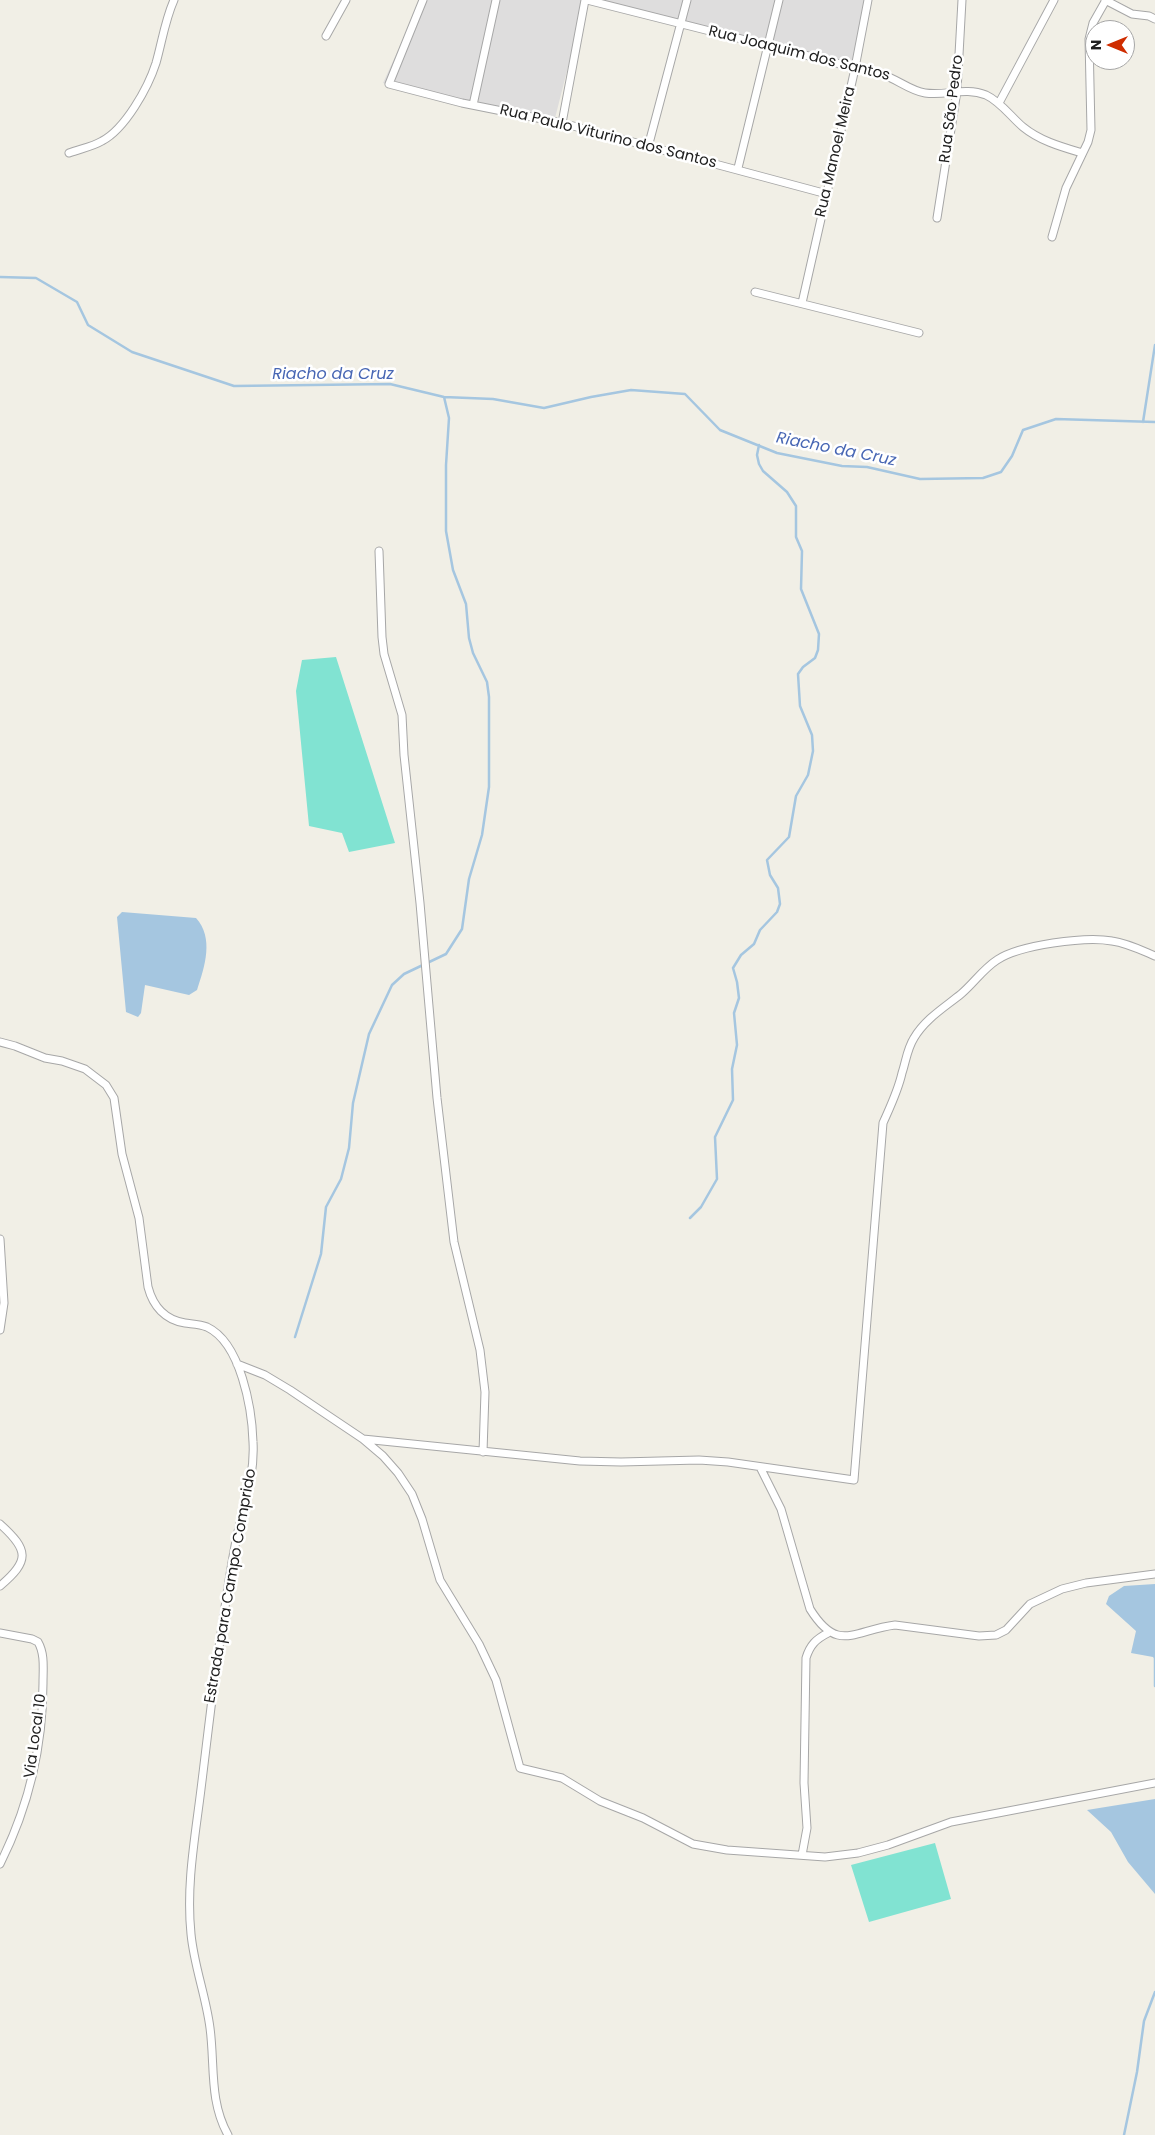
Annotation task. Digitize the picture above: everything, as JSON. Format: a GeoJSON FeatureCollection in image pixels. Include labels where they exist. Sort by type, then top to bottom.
{"type":"FeatureCollection","features":[{"type":"Feature","properties":{"kind":"street"},"geometry":{"type":"LineString","coordinates":[[69,153],[102,141],[118,128],[130,113],[155,66],[174,0]]}},
{"type":"Feature","properties":{"kind":"street"},"geometry":{"type":"LineString","coordinates":[[326,36],[346,0]]}},
{"type":"Feature","properties":{"kind":"street","name":"Rua Paulo Viturino dos Santos"},"geometry":{"type":"LineString","coordinates":[[423,0],[388,84],[473,105],[562,123],[648,147],[738,168],[827,194]]}},
{"type":"Feature","properties":{"kind":"street"},"geometry":{"type":"LineString","coordinates":[[473,105],[496,0]]}},
{"type":"Feature","properties":{"kind":"street"},"geometry":{"type":"LineString","coordinates":[[562,123],[586,0]]}},
{"type":"Feature","properties":{"kind":"street","name":"Rua Joaquim dos Santos"},"geometry":{"type":"LineString","coordinates":[[586,0],[855,67],[897,80],[918,92],[928,94],[957,91],[972,92],[986,96],[999,103],[1024,128],[1038,137],[1082,153]]}},
{"type":"Feature","properties":{"kind":"street"},"geometry":{"type":"LineString","coordinates":[[648,147],[687,0]]}},
{"type":"Feature","properties":{"kind":"street"},"geometry":{"type":"LineString","coordinates":[[738,168],[769,45],[778,0]]}},
{"type":"Feature","properties":{"kind":"street","name":"Rua Manoel Meira"},"geometry":{"type":"LineString","coordinates":[[802,304],[855,67],[868,0]]}},
{"type":"Feature","properties":{"kind":"street","name":"Rua São Pedro"},"geometry":{"type":"LineString","coordinates":[[936,218],[957,91],[962,0]]}},
{"type":"Feature","properties":{"kind":"street"},"geometry":{"type":"LineString","coordinates":[[999,103],[1054,0]]}},
{"type":"Feature","properties":{"kind":"street"},"geometry":{"type":"LineString","coordinates":[[1052,237],[1064,194],[1088,142],[1092,118],[1089,39],[1093,23],[1105,0],[1132,14],[1149,16],[1155,19]]}},
{"type":"Feature","properties":{"kind":"street"},"geometry":{"type":"LineString","coordinates":[[755,292],[919,333]]}},
{"type":"Feature","properties":{"kind":"street"},"geometry":{"type":"LineString","coordinates":[[379,551],[382,637],[384,654],[402,715],[437,1098],[454,1242],[480,1350],[485,1392],[483,1452]]}},
{"type":"Feature","properties":{"kind":"street"},"geometry":{"type":"LineString","coordinates":[[363,1439],[580,1461],[699,1460],[854,1480],[883,1123],[914,1037],[924,1025],[974,982],[985,970],[998,959],[1014,952],[1095,938],[1114,941],[1155,956]]}},
{"type":"Feature","properties":{"kind":"street","name":"Estrada para Campo Comprido"},"geometry":{"type":"LineString","coordinates":[[0,1042],[45,1058],[73,1064],[96,1076],[106,1085],[114,1098],[122,1154],[140,1218],[148,1288],[151,1298],[164,1315],[173,1320],[208,1327],[228,1348],[237,1364],[249,1402],[254,1442],[252,1476],[237,1534],[214,1676],[190,1870],[189,1899],[191,1936],[210,2030],[213,2086],[218,2111],[228,2135]]}},
{"type":"Feature","properties":{"kind":"street"},"geometry":{"type":"LineString","coordinates":[[0,1239],[4,1302],[0,1330]]}},
{"type":"Feature","properties":{"kind":"street"},"geometry":{"type":"LineString","coordinates":[[237,1364],[265,1375],[290,1390],[363,1439],[398,1472],[412,1494],[422,1519],[440,1580],[479,1644],[496,1680],[520,1768],[562,1778],[600,1801],[643,1818],[693,1844],[727,1850],[825,1857],[858,1854],[888,1846],[951,1822],[1155,1784]]}},
{"type":"Feature","properties":{"kind":"street"},"geometry":{"type":"LineString","coordinates":[[760,1467],[781,1509],[810,1609],[828,1633],[837,1636],[851,1636],[895,1625],[979,1636],[996,1635],[1006,1630],[1030,1604],[1062,1589],[1086,1583],[1155,1574]]}},
{"type":"Feature","properties":{"kind":"street"},"geometry":{"type":"LineString","coordinates":[[0,1524],[22,1550],[22,1559],[16,1572],[0,1586]]}},
{"type":"Feature","properties":{"kind":"street","name":"Via Local 10"},"geometry":{"type":"LineString","coordinates":[[0,1633],[32,1639],[38,1642],[43,1657],[43,1699],[32,1777],[20,1819],[0,1864]]}},
{"type":"Feature","properties":{"kind":"street"},"geometry":{"type":"LineString","coordinates":[[802,1855],[807,1828],[804,1783],[806,1658],[810,1646],[818,1638],[828,1633]]}},
{"type":"Feature","properties":{"kind":"shaded area"},"geometry":{"type":"Polygon","coordinates":[[[421,0],[585,0],[553,126],[383,83],[421,0]]]}},
{"type":"Feature","properties":{"kind":"shaded area"},"geometry":{"type":"Polygon","coordinates":[[[587,0],[864,0],[854,73],[587,0]]]}},
{"type":"Feature","properties":{"kind":"shaded area"},"geometry":{"type":"Polygon","coordinates":[[[336,657],[395,843],[349,852],[342,833],[309,826],[296,691],[302,660],[336,657]]]}},
{"type":"Feature","properties":{"kind":"shaded area"},"geometry":{"type":"Polygon","coordinates":[[[122,912],[196,918],[202,926],[206,943],[205,962],[197,990],[189,995],[145,985],[141,1013],[138,1017],[126,1012],[117,917],[122,912]]]}},
{"type":"Feature","properties":{"kind":"shaded area"},"geometry":{"type":"Polygon","coordinates":[[[1155,1584],[1155,1660],[1153,1657],[1131,1653],[1136,1631],[1106,1604],[1109,1596],[1124,1586],[1155,1584]]]}},
{"type":"Feature","properties":{"kind":"shaded area"},"geometry":{"type":"Polygon","coordinates":[[[1155,1799],[1155,1894],[1128,1862],[1111,1832],[1087,1810],[1155,1799]]]}},
{"type":"Feature","properties":{"kind":"shaded area"},"geometry":{"type":"Polygon","coordinates":[[[935,1843],[951,1899],[869,1922],[851,1865],[935,1843]]]}},
{"type":"Feature","properties":{"kind":"waterway","name":"Riacho da Cruz"},"geometry":{"type":"LineString","coordinates":[[0,277],[36,278],[77,302],[88,325],[132,352],[234,386],[390,384],[444,397],[493,399],[544,408],[631,390],[685,394],[720,430],[777,453],[842,466],[867,467],[920,479],[983,478],[1001,472],[1012,456],[1023,430],[1056,419],[1155,422]]}},
{"type":"Feature","properties":{"kind":"waterway"},"geometry":{"type":"LineString","coordinates":[[1143,422],[1155,345]]}},
{"type":"Feature","properties":{"kind":"waterway"},"geometry":{"type":"LineString","coordinates":[[295,1337],[321,1254],[326,1207],[341,1179],[349,1148],[353,1103],[369,1034],[392,985],[404,974],[446,954],[462,929],[469,879],[482,835],[489,787],[489,697],[487,682],[473,653],[469,638],[466,604],[453,570],[446,531],[446,465],[449,418],[444,397]]}},
{"type":"Feature","properties":{"kind":"waterway"},"geometry":{"type":"LineString","coordinates":[[690,1218],[701,1207],[717,1179],[715,1137],[733,1100],[732,1069],[737,1045],[734,1013],[739,998],[733,968],[741,955],[754,944],[760,930],[777,912],[780,904],[778,888],[770,875],[767,860],[789,837],[796,796],[808,775],[813,751],[812,735],[800,706],[798,674],[803,667],[815,658],[818,650],[819,634],[801,589],[802,551],[796,537],[796,506],[787,492],[763,471],[757,455],[759,445]]}},
{"type":"Feature","properties":{"kind":"waterway"},"geometry":{"type":"LineString","coordinates":[[1155,1658],[1155,1686]]}},
{"type":"Feature","properties":{"kind":"waterway"},"geometry":{"type":"LineString","coordinates":[[1124,2135],[1137,2072],[1144,2021],[1155,1992]]}}]}
